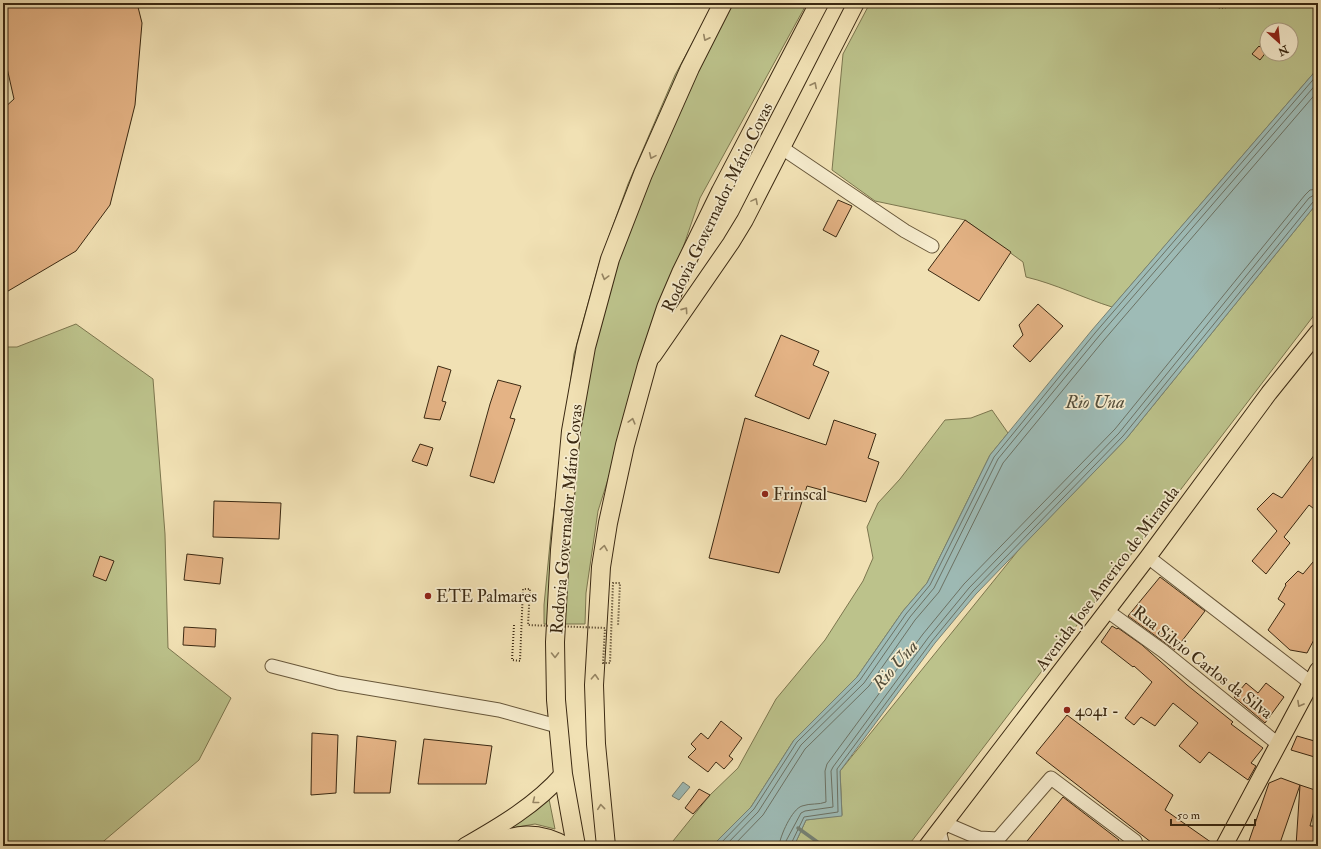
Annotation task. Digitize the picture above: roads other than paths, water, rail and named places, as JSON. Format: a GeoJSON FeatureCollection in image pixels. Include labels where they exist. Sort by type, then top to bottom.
{"type":"FeatureCollection","features":[{"type":"Feature","properties":{"kind":"highway","name":"Rodovia Governador Mário Covas"},"geometry":{"type":"LineString","coordinates":[[576,846],[563,774],[558,726],[555,642],[560,550],[571,431],[586,347],[612,252],[643,174],[687,75],[723,3]]}},
{"type":"Feature","properties":{"kind":"highway","name":"Rodovia Governador Mário Covas"},"geometry":{"type":"LineString","coordinates":[[606,846],[596,744],[594,685],[601,567],[608,523],[625,445],[647,365],[666,308],[681,273],[721,190],[819,3]]}},
{"type":"Feature","properties":{"kind":"main road"},"geometry":{"type":"LineString","coordinates":[[647,365],[731,243],[752,207],[855,4]]}},
{"type":"Feature","properties":{"kind":"main road","name":"Avenida Jose Americo de Miranda"},"geometry":{"type":"LineString","coordinates":[[927,846],[1148,557],[1269,393],[1318,332]]}},
{"type":"Feature","properties":{"kind":"main road"},"geometry":{"type":"LineString","coordinates":[[1227,846],[1278,744],[1314,677]]}},
{"type":"Feature","properties":{"kind":"main road"},"geometry":{"type":"LineString","coordinates":[[465,846],[527,807],[550,789],[563,774]]}},
{"type":"Feature","properties":{"kind":"main road"},"geometry":{"type":"LineString","coordinates":[[480,846],[530,833],[543,835],[567,846]]}},
{"type":"Feature","properties":{"kind":"street"},"geometry":{"type":"LineString","coordinates":[[782,148],[905,231],[932,246]]}},
{"type":"Feature","properties":{"kind":"street"},"geometry":{"type":"LineString","coordinates":[[1148,557],[1314,677]]}},
{"type":"Feature","properties":{"kind":"street","name":"Rua Silvio Carlos da Silva"},"geometry":{"type":"LineString","coordinates":[[1106,610],[1163,651],[1278,744]]}},
{"type":"Feature","properties":{"kind":"street"},"geometry":{"type":"LineString","coordinates":[[272,666],[338,683],[499,710],[558,726]]}},
{"type":"Feature","properties":{"kind":"street"},"geometry":{"type":"LineString","coordinates":[[943,846],[941,827],[979,838],[998,839],[1051,778],[1134,841],[1136,846]]}},
{"type":"Feature","properties":{"kind":"water","name":"Rio Una"},"geometry":{"type":"Polygon","coordinates":[[[1318,68],[1318,202],[1126,439],[976,594],[935,643],[840,771],[842,816],[806,820],[794,846],[712,846],[751,807],[794,740],[857,677],[903,611],[927,583],[990,455],[1092,330],[1318,68]]]}},
{"type":"Feature","properties":{"kind":"water"},"geometry":{"type":"Polygon","coordinates":[[[683,782],[690,787],[679,800],[672,796],[683,782]]]}},
{"type":"Feature","properties":{"kind":"waterway"},"geometry":{"type":"LineString","coordinates":[[798,828],[823,846]]}},
{"type":"Feature","properties":{"kind":"place","name":"Frinscal"},"geometry":{"type":"Point","coordinates":[765,494]}},
{"type":"Feature","properties":{"kind":"place","name":"ETE Palmares"},"geometry":{"type":"Point","coordinates":[428,596]}},
{"type":"Feature","properties":{"kind":"place","name":"4041 -"},"geometry":{"type":"Point","coordinates":[1067,710]}}]}
